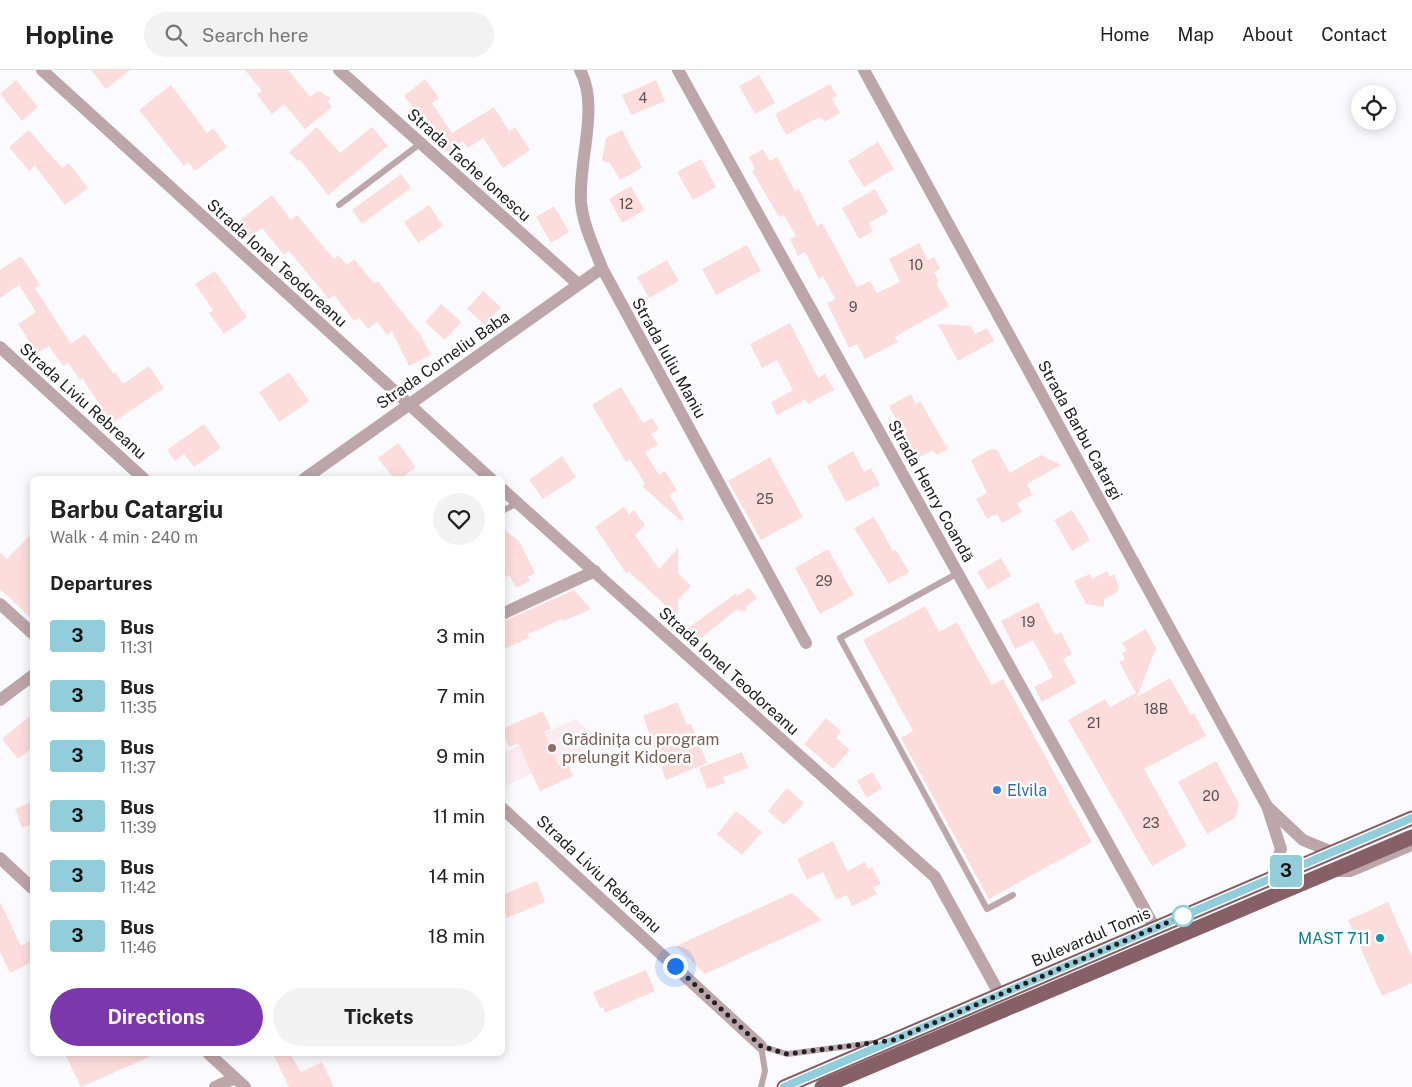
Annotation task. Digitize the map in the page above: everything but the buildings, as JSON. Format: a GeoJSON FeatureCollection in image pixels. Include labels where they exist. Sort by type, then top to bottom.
{"type":"FeatureCollection","features":[{"type":"Feature","properties":{"kind":"main road","name":"Bulevardul Tomis"},"geometry":{"type":"LineString","coordinates":[[784,1087],[1412,818]]}},
{"type":"Feature","properties":{"kind":"main road","name":"Bulevardul Tomis"},"geometry":{"type":"LineString","coordinates":[[822,1087],[1412,836]]}},
{"type":"Feature","properties":{"kind":"street","name":"Strada Ionel Teodoreanu"},"geometry":{"type":"LineString","coordinates":[[42,70],[489,476]]}},
{"type":"Feature","properties":{"kind":"street","name":"Strada Tache Ionescu"},"geometry":{"type":"LineString","coordinates":[[339,70],[578,284]]}},
{"type":"Feature","properties":{"kind":"street","name":"Strada Iuliu Maniu"},"geometry":{"type":"LineString","coordinates":[[580,70],[588,91],[581,203],[585,225],[602,268],[806,643]]}},
{"type":"Feature","properties":{"kind":"street","name":"Strada Henry Coandă"},"geometry":{"type":"LineString","coordinates":[[678,70],[1155,928]]}},
{"type":"Feature","properties":{"kind":"street","name":"Strada Barbu Catargi"},"geometry":{"type":"LineString","coordinates":[[864,70],[1267,806],[1281,849],[1272,877]]}},
{"type":"Feature","properties":{"kind":"street","name":"Strada Corneliu Baba"},"geometry":{"type":"LineString","coordinates":[[308,476],[602,268]]}},
{"type":"Feature","properties":{"kind":"street","name":"Strada Liviu Rebreanu"},"geometry":{"type":"LineString","coordinates":[[0,347],[141,476]]}},
{"type":"Feature","properties":{"kind":"street","name":"Strada Ionel Teodoreanu"},"geometry":{"type":"LineString","coordinates":[[505,492],[935,877],[1000,995]]}},
{"type":"Feature","properties":{"kind":"street"},"geometry":{"type":"LineString","coordinates":[[505,613],[595,572]]}},
{"type":"Feature","properties":{"kind":"street"},"geometry":{"type":"LineString","coordinates":[[0,604],[30,631]]}},
{"type":"Feature","properties":{"kind":"street"},"geometry":{"type":"LineString","coordinates":[[0,700],[30,678]]}},
{"type":"Feature","properties":{"kind":"street","name":"Strada Barbu Catargi"},"geometry":{"type":"LineString","coordinates":[[1267,806],[1303,840],[1332,852]]}},
{"type":"Feature","properties":{"kind":"street","name":"Strada Liviu Rebreanu"},"geometry":{"type":"LineString","coordinates":[[505,811],[761,1046]]}},
{"type":"Feature","properties":{"kind":"street"},"geometry":{"type":"LineString","coordinates":[[0,858],[30,886]]}},
{"type":"Feature","properties":{"kind":"street"},"geometry":{"type":"LineString","coordinates":[[211,1056],[245,1087]]}},
{"type":"Feature","properties":{"kind":"street"},"geometry":{"type":"LineString","coordinates":[[214,1087],[235,1078]]}},
{"type":"Feature","properties":{"kind":"lane"},"geometry":{"type":"LineString","coordinates":[[339,206],[421,143]]}},
{"type":"Feature","properties":{"kind":"lane"},"geometry":{"type":"LineString","coordinates":[[505,510],[518,503]]}},
{"type":"Feature","properties":{"kind":"lane"},"geometry":{"type":"LineString","coordinates":[[958,573],[840,638],[987,909],[1013,894]]}},
{"type":"Feature","properties":{"kind":"lane"},"geometry":{"type":"LineString","coordinates":[[1323,874],[1351,874],[1412,848]]}},
{"type":"Feature","properties":{"kind":"lane","name":"Strada Liviu Rebreanu"},"geometry":{"type":"LineString","coordinates":[[761,1046],[787,1054],[894,1040]]}},
{"type":"Feature","properties":{"kind":"lane"},"geometry":{"type":"LineString","coordinates":[[761,1046],[765,1071],[761,1087]]}},
{"type":"Feature","properties":{"kind":"shaded area","name":"Grădinița cu program prelungit Kidoera"},"geometry":{"type":"Polygon","coordinates":[[[575,719],[603,742],[505,786],[505,752],[575,719]]]}},
{"type":"Feature","properties":{"kind":"bus line","name":"3"},"geometry":{"type":"LineString","coordinates":[[784,1087],[1412,818]]}},
{"type":"Feature","properties":{"kind":"place","name":"Grădinița cu program prelungit Kidoera"},"geometry":{"type":"Point","coordinates":[552,748]}},
{"type":"Feature","properties":{"kind":"place","name":"Elvila"},"geometry":{"type":"Point","coordinates":[997,790]}},
{"type":"Feature","properties":{"kind":"place","name":"MAST 711"},"geometry":{"type":"Point","coordinates":[1380,938]}},
{"type":"Feature","properties":{"kind":"route"},"geometry":{"type":"LineString","coordinates":[[675,966],[761,1046],[787,1054],[894,1040],[1187,914],[1183,916]]}}]}
